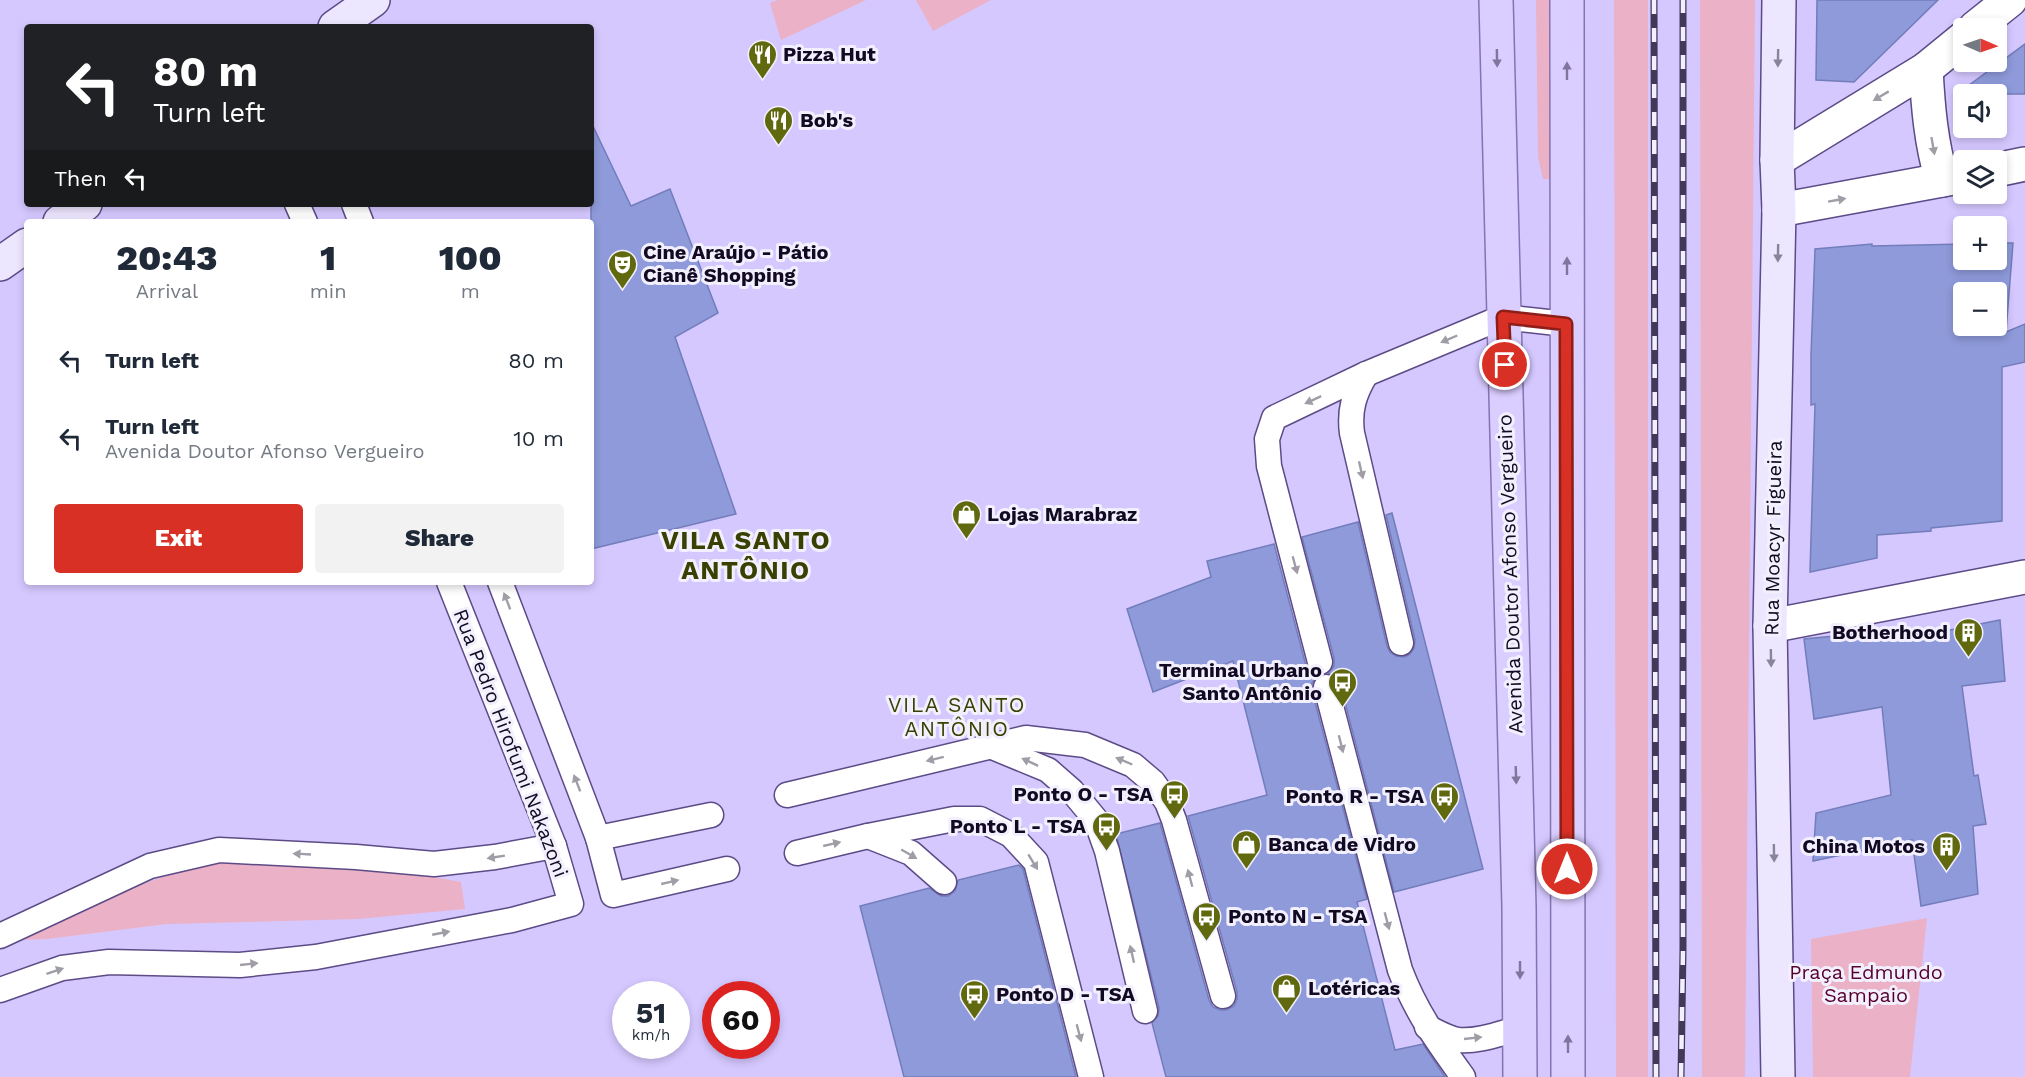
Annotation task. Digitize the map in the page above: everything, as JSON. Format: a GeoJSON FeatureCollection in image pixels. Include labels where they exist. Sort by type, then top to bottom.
{"type":"FeatureCollection","features":[{"type":"Feature","properties":{"kind":"main road"},"geometry":{"type":"LineString","coordinates":[[339,24],[373,0]]}},
{"type":"Feature","properties":{"kind":"main road","name":"Avenida Doutor Afonso Vergueiro"},"geometry":{"type":"LineString","coordinates":[[1496,0],[1520,907],[1520,1077]]}},
{"type":"Feature","properties":{"kind":"main road"},"geometry":{"type":"LineString","coordinates":[[1567,0],[1568,1077]]}},
{"type":"Feature","properties":{"kind":"main road","name":"Rua Moacyr Figueira"},"geometry":{"type":"LineString","coordinates":[[1778,1077],[1770,626],[1779,210],[1777,160],[1779,0]]}},
{"type":"Feature","properties":{"kind":"main road"},"geometry":{"type":"LineString","coordinates":[[64,219],[81,207]]}},
{"type":"Feature","properties":{"kind":"main road"},"geometry":{"type":"LineString","coordinates":[[0,264],[24,247]]}},
{"type":"Feature","properties":{"kind":"street"},"geometry":{"type":"LineString","coordinates":[[1988,18],[2010,0]]}},
{"type":"Feature","properties":{"kind":"street"},"geometry":{"type":"LineString","coordinates":[[1777,160],[1926,69],[1953,47]]}},
{"type":"Feature","properties":{"kind":"street"},"geometry":{"type":"LineString","coordinates":[[1779,210],[1953,178],[1934,153],[1928,114],[1926,69]]}},
{"type":"Feature","properties":{"kind":"street"},"geometry":{"type":"LineString","coordinates":[[2007,168],[2025,164]]}},
{"type":"Feature","properties":{"kind":"street"},"geometry":{"type":"LineString","coordinates":[[1770,626],[2025,577]]}},
{"type":"Feature","properties":{"kind":"lane"},"geometry":{"type":"LineString","coordinates":[[1320,662],[1269,466],[1267,439],[1274,418],[1366,374],[1503,317],[1566,324]]}},
{"type":"Feature","properties":{"kind":"lane"},"geometry":{"type":"LineString","coordinates":[[1366,374],[1352,404],[1350,418],[1401,643]]}},
{"type":"Feature","properties":{"kind":"lane","name":"Rua Pedro Hirofumi Nakazoni"},"geometry":{"type":"LineString","coordinates":[[0,990],[62,968],[109,962],[240,965],[316,957],[512,920],[571,904],[554,846],[450,585]]}},
{"type":"Feature","properties":{"kind":"lane"},"geometry":{"type":"LineString","coordinates":[[501,585],[598,838],[614,895],[727,869]]}},
{"type":"Feature","properties":{"kind":"lane"},"geometry":{"type":"LineString","coordinates":[[1326,687],[1400,970],[1410,998],[1427,1027],[1463,1077]]}},
{"type":"Feature","properties":{"kind":"lane"},"geometry":{"type":"LineString","coordinates":[[787,795],[1026,738],[1084,745],[1133,765],[1153,782],[1167,802],[1223,996]]}},
{"type":"Feature","properties":{"kind":"lane"},"geometry":{"type":"LineString","coordinates":[[990,746],[1048,770],[1072,791],[1096,820],[1107,851],[1145,1011]]}},
{"type":"Feature","properties":{"kind":"lane"},"geometry":{"type":"LineString","coordinates":[[598,838],[711,815]]}},
{"type":"Feature","properties":{"kind":"lane"},"geometry":{"type":"LineString","coordinates":[[797,853],[954,819],[980,819],[1011,836],[1036,862],[1091,1077]]}},
{"type":"Feature","properties":{"kind":"lane"},"geometry":{"type":"LineString","coordinates":[[867,836],[911,853],[944,882]]}},
{"type":"Feature","properties":{"kind":"lane"},"geometry":{"type":"LineString","coordinates":[[0,936],[150,866],[219,850],[356,857],[434,864],[495,857],[554,846]]}},
{"type":"Feature","properties":{"kind":"lane"},"geometry":{"type":"LineString","coordinates":[[0,926],[91,894]]}},
{"type":"Feature","properties":{"kind":"lane"},"geometry":{"type":"LineString","coordinates":[[1427,1027],[1459,1040],[1481,1038],[1520,1029]]}},
{"type":"Feature","properties":{"kind":"green space"},"geometry":{"type":"Polygon","coordinates":[[[777,0],[866,0],[781,40],[770,3],[777,0]]]}},
{"type":"Feature","properties":{"kind":"green space"},"geometry":{"type":"Polygon","coordinates":[[[916,0],[991,0],[933,31],[916,0]]]}},
{"type":"Feature","properties":{"kind":"green space"},"geometry":{"type":"Polygon","coordinates":[[[1536,0],[1550,0],[1551,179],[1543,179],[1538,157],[1536,0]]]}},
{"type":"Feature","properties":{"kind":"green space"},"geometry":{"type":"Polygon","coordinates":[[[1614,0],[1648,0],[1648,1077],[1616,1077],[1614,0]]]}},
{"type":"Feature","properties":{"kind":"green space"},"geometry":{"type":"Polygon","coordinates":[[[1700,0],[1755,0],[1745,1077],[1702,1077],[1700,0]]]}},
{"type":"Feature","properties":{"kind":"green space"},"geometry":{"type":"Polygon","coordinates":[[[231,861],[413,873],[461,882],[465,909],[358,919],[167,924],[47,939],[18,940],[137,886],[197,865],[231,861]]]}},
{"type":"Feature","properties":{"kind":"green space","name":"Praça Edmundo Sampaio"},"geometry":{"type":"Polygon","coordinates":[[[1927,918],[1910,1077],[1813,1077],[1811,939],[1927,918]]]}},
{"type":"Feature","properties":{"kind":"building"},"geometry":{"type":"Polygon","coordinates":[[[1817,0],[1938,0],[1854,82],[1816,80],[1817,0]]]}},
{"type":"Feature","properties":{"kind":"building"},"geometry":{"type":"Polygon","coordinates":[[[2025,44],[2025,94],[2007,94],[2007,84],[1971,84],[1987,72],[2007,72],[2007,57],[2025,44]]]}},
{"type":"Feature","properties":{"kind":"building","name":"Cine Araújo - Pátio Cianê Shopping"},"geometry":{"type":"Polygon","coordinates":[[[594,128],[631,206],[670,189],[718,313],[675,337],[736,514],[594,548],[594,219],[591,219],[591,207],[594,207],[594,128]]]}},
{"type":"Feature","properties":{"kind":"building"},"geometry":{"type":"Polygon","coordinates":[[[2007,243],[2013,243],[2007,319],[2007,282],[1953,282],[1953,336],[2007,336],[2007,332],[2025,324],[2025,362],[2002,367],[2002,521],[1931,528],[1931,531],[1877,535],[1877,558],[1810,572],[1815,404],[1811,405],[1815,249],[1872,244],[1872,246],[1953,244],[1953,270],[2007,270],[2007,243]]]}},
{"type":"Feature","properties":{"kind":"building"},"geometry":{"type":"Polygon","coordinates":[[[1392,513],[1483,869],[1394,892],[1340,683],[1336,677],[1328,673],[1334,666],[1334,658],[1302,537],[1358,522],[1387,646],[1396,656],[1405,657],[1414,648],[1415,640],[1386,515],[1392,513]]]}},
{"type":"Feature","properties":{"kind":"building"},"geometry":{"type":"Polygon","coordinates":[[[1274,544],[1306,666],[1310,672],[1318,676],[1312,683],[1312,691],[1367,899],[1357,902],[1395,1050],[1423,1044],[1445,1077],[1166,1077],[1152,1023],[1158,1016],[1159,1008],[1116,834],[1160,823],[1209,1000],[1213,1007],[1226,1010],[1234,1006],[1237,992],[1188,816],[1267,795],[1233,661],[1153,692],[1127,609],[1211,577],[1207,561],[1274,544]]]}},
{"type":"Feature","properties":{"kind":"building"},"geometry":{"type":"Polygon","coordinates":[[[2000,620],[2005,681],[1962,686],[1974,776],[1978,775],[1986,824],[1973,826],[1978,894],[1921,906],[1912,840],[1813,861],[1816,813],[1891,795],[1882,707],[1814,719],[1804,639],[1919,628],[1920,636],[2000,620]]]}},
{"type":"Feature","properties":{"kind":"building"},"geometry":{"type":"Polygon","coordinates":[[[1019,865],[1023,869],[1076,1077],[904,1077],[860,906],[929,888],[941,896],[948,896],[955,891],[958,880],[1019,865]]]}},
{"type":"Feature","properties":{"kind":"railway"},"geometry":{"type":"LineString","coordinates":[[1654,0],[1656,1077]]}},
{"type":"Feature","properties":{"kind":"railway"},"geometry":{"type":"LineString","coordinates":[[1681,1077],[1683,0]]}},
{"type":"Feature","properties":{"kind":"place","name":"Pizza Hut"},"geometry":{"type":"Point","coordinates":[762,80]}},
{"type":"Feature","properties":{"kind":"place","name":"Bob's"},"geometry":{"type":"Point","coordinates":[779,146]}},
{"type":"Feature","properties":{"kind":"place","name":"Cine Araújo - Pátio Cianê Shopping"},"geometry":{"type":"Point","coordinates":[622,290]}},
{"type":"Feature","properties":{"kind":"place","name":"Lojas Marabraz"},"geometry":{"type":"Point","coordinates":[966,540]}},
{"type":"Feature","properties":{"kind":"place","name":"Botherhood"},"geometry":{"type":"Point","coordinates":[1969,658]}},
{"type":"Feature","properties":{"kind":"place","name":"Terminal Urbano Santo Antônio"},"geometry":{"type":"Point","coordinates":[1343,708]}},
{"type":"Feature","properties":{"kind":"place","name":"Ponto O - TSA"},"geometry":{"type":"Point","coordinates":[1174,820]}},
{"type":"Feature","properties":{"kind":"place","name":"Ponto R - TSA"},"geometry":{"type":"Point","coordinates":[1445,822]}},
{"type":"Feature","properties":{"kind":"place","name":"Ponto L - TSA"},"geometry":{"type":"Point","coordinates":[1107,852]}},
{"type":"Feature","properties":{"kind":"place","name":"Banca de Vidro"},"geometry":{"type":"Point","coordinates":[1247,870]}},
{"type":"Feature","properties":{"kind":"place","name":"China Motos"},"geometry":{"type":"Point","coordinates":[1946,872]}},
{"type":"Feature","properties":{"kind":"place","name":"Ponto N - TSA"},"geometry":{"type":"Point","coordinates":[1207,942]}},
{"type":"Feature","properties":{"kind":"place","name":"Lotéricas"},"geometry":{"type":"Point","coordinates":[1287,1014]}},
{"type":"Feature","properties":{"kind":"place","name":"Ponto D - TSA"},"geometry":{"type":"Point","coordinates":[975,1020]}},
{"type":"Feature","properties":{"kind":"district","name":"VILA SANTO ANTÔNIO"},"geometry":{"type":"Point","coordinates":[746,555]}},
{"type":"Feature","properties":{"kind":"district","name":"VILA SANTO ANTÔNIO"},"geometry":{"type":"Point","coordinates":[957,717]}},
{"type":"Feature","properties":{"kind":"route"},"geometry":{"type":"LineString","coordinates":[[1505,365],[1503,317],[1566,324],[1567,869]]}}]}
